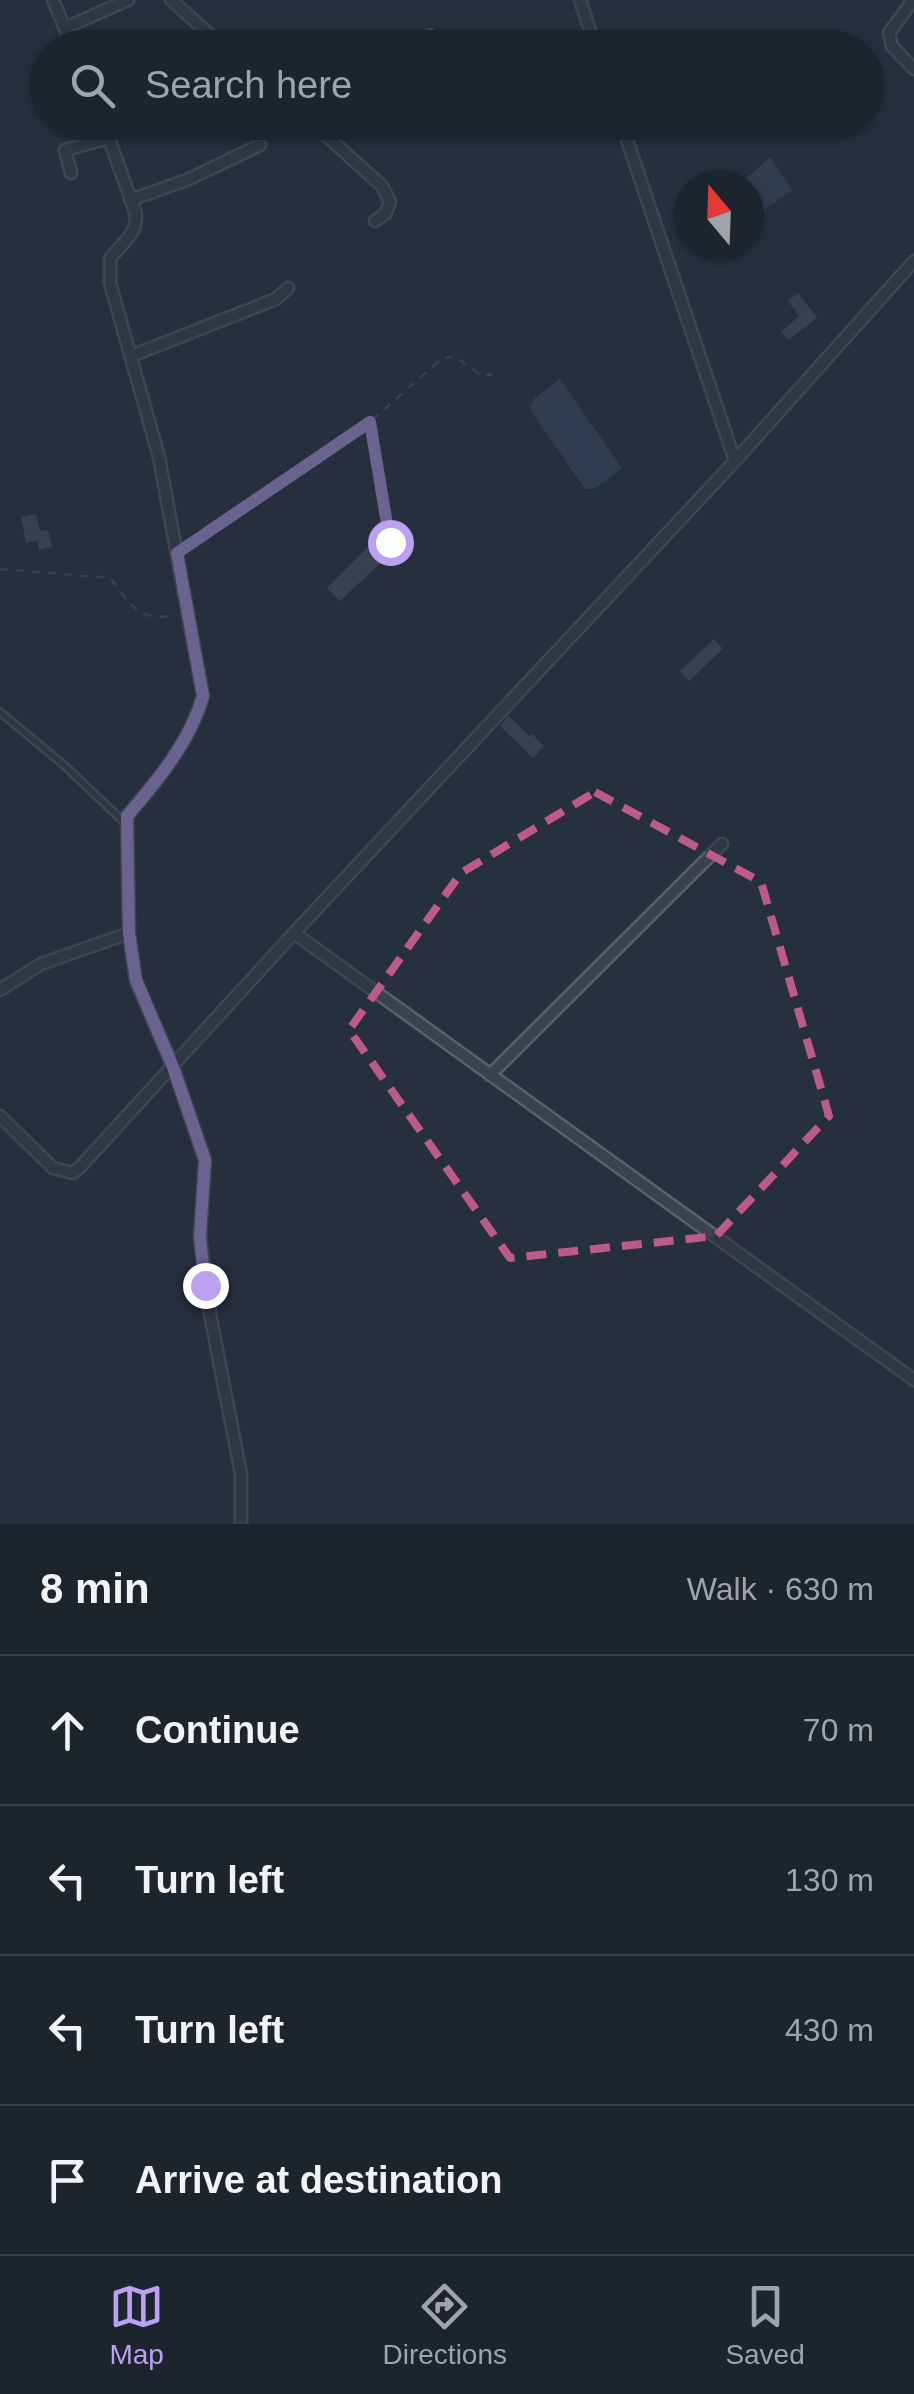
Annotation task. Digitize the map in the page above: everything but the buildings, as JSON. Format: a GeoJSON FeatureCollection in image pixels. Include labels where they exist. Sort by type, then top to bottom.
{"type":"FeatureCollection","features":[{"type":"Feature","properties":{"kind":"street"},"geometry":{"type":"LineString","coordinates":[[53,0],[66,28],[128,0]]}},
{"type":"Feature","properties":{"kind":"street"},"geometry":{"type":"LineString","coordinates":[[172,0],[206,30]]}},
{"type":"Feature","properties":{"kind":"street"},"geometry":{"type":"LineString","coordinates":[[580,0],[590,30]]}},
{"type":"Feature","properties":{"kind":"street"},"geometry":{"type":"LineString","coordinates":[[912,0],[889,34],[892,46],[914,69]]}},
{"type":"Feature","properties":{"kind":"street"},"geometry":{"type":"LineString","coordinates":[[71,173],[65,150],[102,140]]}},
{"type":"Feature","properties":{"kind":"street"},"geometry":{"type":"LineString","coordinates":[[110,140],[136,225],[110,259],[108,268],[159,457],[203,696],[198,714],[162,776],[127,816],[129,933],[136,980],[177,1063],[205,1160],[202,1253],[241,1474],[241,1524]]}},
{"type":"Feature","properties":{"kind":"street"},"geometry":{"type":"LineString","coordinates":[[331,140],[382,186],[390,202],[385,214],[375,222]]}},
{"type":"Feature","properties":{"kind":"street"},"geometry":{"type":"LineString","coordinates":[[627,140],[736,462]]}},
{"type":"Feature","properties":{"kind":"street"},"geometry":{"type":"LineString","coordinates":[[130,200],[187,180],[260,145]]}},
{"type":"Feature","properties":{"kind":"street"},"geometry":{"type":"LineString","coordinates":[[0,1116],[53,1168],[73,1173],[736,462],[914,261]]}},
{"type":"Feature","properties":{"kind":"street"},"geometry":{"type":"LineString","coordinates":[[132,356],[276,299],[288,288]]}},
{"type":"Feature","properties":{"kind":"street"},"geometry":{"type":"LineString","coordinates":[[490,1075],[722,844]]}},
{"type":"Feature","properties":{"kind":"street"},"geometry":{"type":"LineString","coordinates":[[0,990],[41,964],[129,933]]}},
{"type":"Feature","properties":{"kind":"street"},"geometry":{"type":"LineString","coordinates":[[294,934],[914,1380]]}},
{"type":"Feature","properties":{"kind":"lane"},"geometry":{"type":"LineString","coordinates":[[0,712],[126,824]]}},
{"type":"Feature","properties":{"kind":"path"},"geometry":{"type":"LineString","coordinates":[[177,553],[370,422],[442,358],[454,356],[482,376],[492,374]]}},
{"type":"Feature","properties":{"kind":"path"},"geometry":{"type":"LineString","coordinates":[[370,422],[390,542]]}},
{"type":"Feature","properties":{"kind":"path"},"geometry":{"type":"LineString","coordinates":[[0,569],[110,578],[137,612],[158,618],[188,612]]}},
{"type":"Feature","properties":{"kind":"highlighted area"},"geometry":{"type":"Polygon","coordinates":[[[595,792],[761,882],[829,1116],[716,1236],[510,1258],[349,1030],[461,873],[595,792]]]}},
{"type":"Feature","properties":{"kind":"water"},"geometry":{"type":"Polygon","coordinates":[[[770,157],[792,190],[764,211],[764,170],[756,170],[770,157]]]}},
{"type":"Feature","properties":{"kind":"water"},"geometry":{"type":"Polygon","coordinates":[[[560,379],[622,468],[594,489],[585,489],[529,408],[535,398],[560,379]]]}},
{"type":"Feature","properties":{"kind":"route"},"geometry":{"type":"LineString","coordinates":[[205,1285],[200,1237],[205,1160],[173,1067],[136,980],[127,889],[127,816],[162,776],[198,714],[203,696],[177,553],[370,422],[390,542]]}}]}
